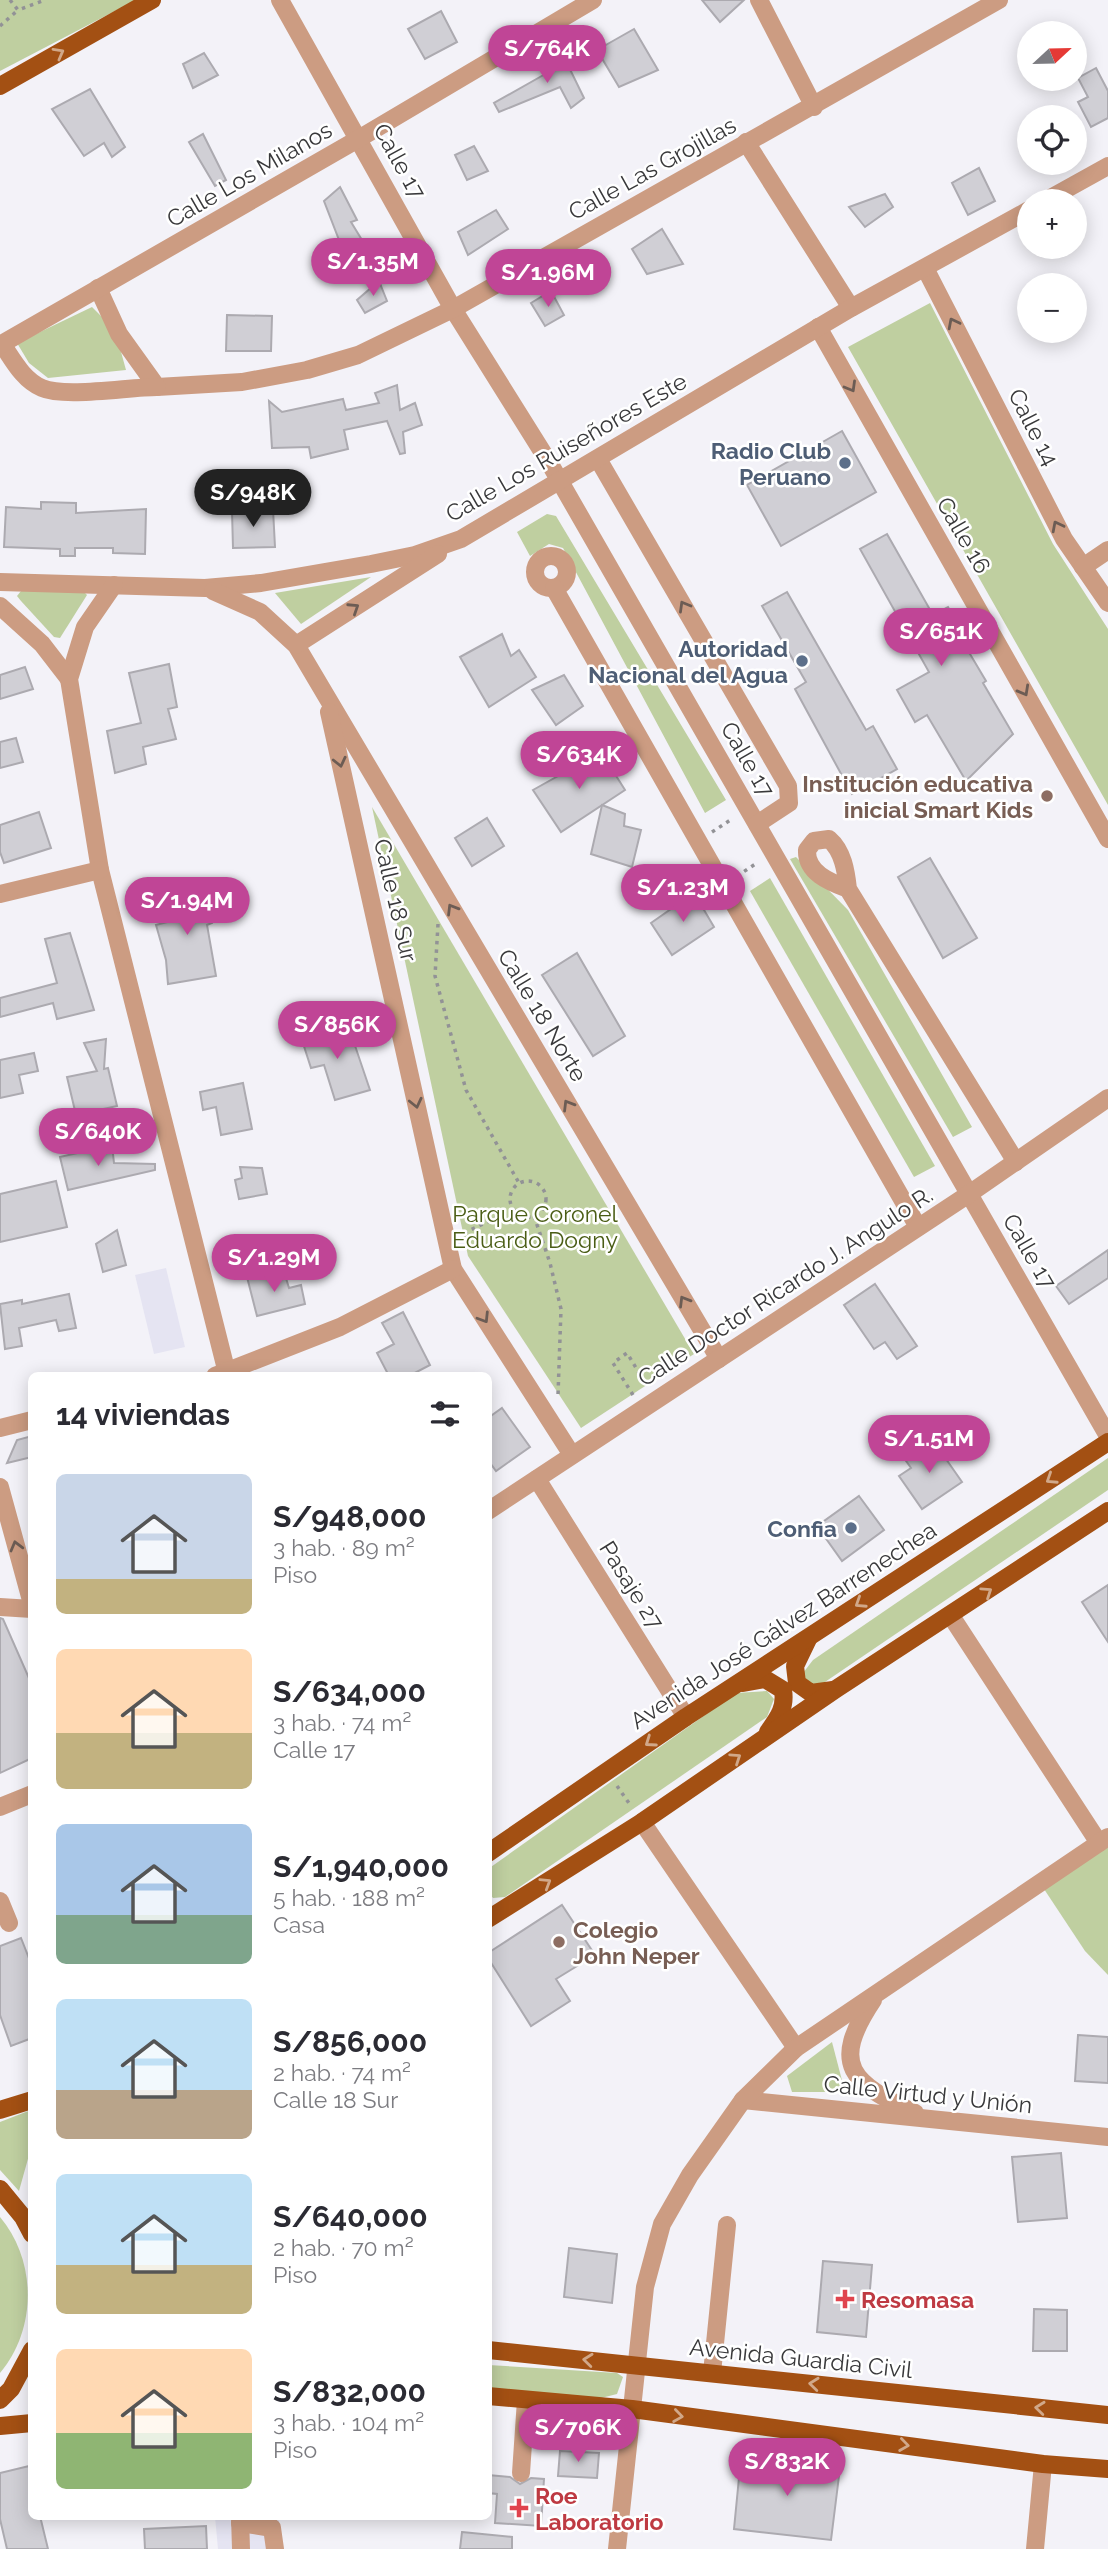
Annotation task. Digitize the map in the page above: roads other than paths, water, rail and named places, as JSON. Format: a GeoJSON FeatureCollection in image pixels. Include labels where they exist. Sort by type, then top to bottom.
{"type":"FeatureCollection","features":[{"type":"Feature","properties":{"kind":"main road"},"geometry":{"type":"LineString","coordinates":[[0,86],[152,0]]}},
{"type":"Feature","properties":{"kind":"main road","name":"Avenida José Gálvez Barrenechea"},"geometry":{"type":"LineString","coordinates":[[492,1850],[686,1717],[1108,1442]]}},
{"type":"Feature","properties":{"kind":"main road"},"geometry":{"type":"LineString","coordinates":[[492,1916],[642,1822],[836,1689],[1108,1511]]}},
{"type":"Feature","properties":{"kind":"main road"},"geometry":{"type":"LineString","coordinates":[[810,1635],[795,1666],[797,1683],[811,1693],[836,1689]]}},
{"type":"Feature","properties":{"kind":"main road"},"geometry":{"type":"LineString","coordinates":[[733,1686],[765,1679],[783,1690],[785,1701],[781,1714],[762,1741]]}},
{"type":"Feature","properties":{"kind":"main road"},"geometry":{"type":"LineString","coordinates":[[0,2110],[28,2101]]}},
{"type":"Feature","properties":{"kind":"main road"},"geometry":{"type":"LineString","coordinates":[[0,2189],[28,2226]]}},
{"type":"Feature","properties":{"kind":"main road","name":"Avenida Guardia Civil"},"geometry":{"type":"LineString","coordinates":[[492,2350],[1108,2415]]}},
{"type":"Feature","properties":{"kind":"main road"},"geometry":{"type":"LineString","coordinates":[[0,2400],[11,2389],[28,2357]]}},
{"type":"Feature","properties":{"kind":"main road"},"geometry":{"type":"LineString","coordinates":[[492,2396],[632,2409],[1042,2464],[1108,2469]]}},
{"type":"Feature","properties":{"kind":"main road"},"geometry":{"type":"LineString","coordinates":[[0,2426],[28,2423]]}},
{"type":"Feature","properties":{"kind":"street","name":"Calle 17"},"geometry":{"type":"LineString","coordinates":[[280,0],[360,138],[453,309],[561,482],[1108,1436]]}},
{"type":"Feature","properties":{"kind":"street","name":"Calle Los Milanos"},"geometry":{"type":"LineString","coordinates":[[1,344],[360,138],[593,0]]}},
{"type":"Feature","properties":{"kind":"street"},"geometry":{"type":"LineString","coordinates":[[759,0],[814,107]]}},
{"type":"Feature","properties":{"kind":"street","name":"Calle Las Grojillas"},"geometry":{"type":"LineString","coordinates":[[1,344],[24,375],[43,389],[79,392],[242,383],[307,370],[358,355],[453,309],[999,0]]}},
{"type":"Feature","properties":{"kind":"street"},"geometry":{"type":"LineString","coordinates":[[746,142],[851,308]]}},
{"type":"Feature","properties":{"kind":"street"},"geometry":{"type":"LineString","coordinates":[[1067,189],[1108,166]]}},
{"type":"Feature","properties":{"kind":"street","name":"Calle Los Ruiseñores Este"},"geometry":{"type":"LineString","coordinates":[[0,582],[205,588],[261,583],[415,555],[461,540],[818,327],[1017,217]]}},
{"type":"Feature","properties":{"kind":"street","name":"Calle 14"},"geometry":{"type":"LineString","coordinates":[[925,268],[1064,539],[1108,603]]}},
{"type":"Feature","properties":{"kind":"street"},"geometry":{"type":"LineString","coordinates":[[97,288],[119,334],[157,387]]}},
{"type":"Feature","properties":{"kind":"street","name":"Calle 16"},"geometry":{"type":"LineString","coordinates":[[818,327],[1108,839]]}},
{"type":"Feature","properties":{"kind":"street"},"geometry":{"type":"LineString","coordinates":[[598,459],[788,786],[789,803],[753,817]]}},
{"type":"Feature","properties":{"kind":"street"},"geometry":{"type":"LineString","coordinates":[[296,645],[461,540]]}},
{"type":"Feature","properties":{"kind":"street"},"geometry":{"type":"LineString","coordinates":[[1083,567],[1108,550]]}},
{"type":"Feature","properties":{"kind":"street"},"geometry":{"type":"LineString","coordinates":[[114,585],[85,627],[69,679],[100,870],[221,1372]]}},
{"type":"Feature","properties":{"kind":"street","name":"Calle 18 Norte"},"geometry":{"type":"LineString","coordinates":[[205,588],[236,598],[260,612],[296,645],[719,1359]]}},
{"type":"Feature","properties":{"kind":"street"},"geometry":{"type":"LineString","coordinates":[[554,588],[918,1227]]}},
{"type":"Feature","properties":{"kind":"street"},"geometry":{"type":"LineString","coordinates":[[0,606],[42,645],[69,679]]}},
{"type":"Feature","properties":{"kind":"street","name":"Calle 18 Sur"},"geometry":{"type":"LineString","coordinates":[[325,695],[453,1269],[572,1455]]}},
{"type":"Feature","properties":{"kind":"street"},"geometry":{"type":"LineString","coordinates":[[0,894],[100,870]]}},
{"type":"Feature","properties":{"kind":"street"},"geometry":{"type":"LineString","coordinates":[[848,889],[1016,1163]]}},
{"type":"Feature","properties":{"kind":"street","name":"Calle Doctor Ricardo J. Angulo R."},"geometry":{"type":"LineString","coordinates":[[492,1508],[1016,1163],[1108,1098]]}},
{"type":"Feature","properties":{"kind":"street"},"geometry":{"type":"LineString","coordinates":[[226,1372],[340,1327],[453,1269]]}},
{"type":"Feature","properties":{"kind":"street"},"geometry":{"type":"LineString","coordinates":[[0,1428],[28,1421]]}},
{"type":"Feature","properties":{"kind":"street","name":"Pasaje 27"},"geometry":{"type":"LineString","coordinates":[[537,1479],[686,1717]]}},
{"type":"Feature","properties":{"kind":"street"},"geometry":{"type":"LineString","coordinates":[[0,1487],[28,1591]]}},
{"type":"Feature","properties":{"kind":"street"},"geometry":{"type":"LineString","coordinates":[[0,1607],[28,1606]]}},
{"type":"Feature","properties":{"kind":"street"},"geometry":{"type":"LineString","coordinates":[[617,2549],[645,2287],[662,2224],[690,2175],[743,2100],[796,2048],[1104,1840],[951,1616]]}},
{"type":"Feature","properties":{"kind":"street"},"geometry":{"type":"LineString","coordinates":[[0,1807],[28,1796]]}},
{"type":"Feature","properties":{"kind":"street"},"geometry":{"type":"LineString","coordinates":[[642,1822],[796,2048]]}},
{"type":"Feature","properties":{"kind":"street"},"geometry":{"type":"LineString","coordinates":[[0,1901],[9,1923]]}},
{"type":"Feature","properties":{"kind":"street"},"geometry":{"type":"LineString","coordinates":[[877,1993],[854,2029],[850,2054],[856,2077],[874,2093],[928,2119]]}},
{"type":"Feature","properties":{"kind":"street","name":"Calle Virtud y Unión"},"geometry":{"type":"LineString","coordinates":[[743,2100],[1108,2137]]}},
{"type":"Feature","properties":{"kind":"street"},"geometry":{"type":"LineString","coordinates":[[712,2373],[727,2225]]}},
{"type":"Feature","properties":{"kind":"street"},"geometry":{"type":"LineString","coordinates":[[521,2473],[526,2400]]}},
{"type":"Feature","properties":{"kind":"street"},"geometry":{"type":"LineString","coordinates":[[1035,2549],[1042,2464]]}},
{"type":"Feature","properties":{"kind":"street"},"geometry":{"type":"LineString","coordinates":[[241,2549],[240,2520],[272,2528],[275,2549]]}},
{"type":"Feature","properties":{"kind":"place","name":"Radio Club Peruano"},"geometry":{"type":"Point","coordinates":[845,463]}},
{"type":"Feature","properties":{"kind":"place","name":"Autoridad Nacional del Agua"},"geometry":{"type":"Point","coordinates":[802,661]}},
{"type":"Feature","properties":{"kind":"place","name":"Institución educativa inicial Smart Kids"},"geometry":{"type":"Point","coordinates":[1047,796]}},
{"type":"Feature","properties":{"kind":"place","name":"Confia"},"geometry":{"type":"Point","coordinates":[851,1528]}},
{"type":"Feature","properties":{"kind":"place","name":"Colegio John Neper"},"geometry":{"type":"Point","coordinates":[559,1942]}},
{"type":"Feature","properties":{"kind":"place","name":"Resomasa"},"geometry":{"type":"Point","coordinates":[845,2299]}},
{"type":"Feature","properties":{"kind":"place","name":"Roe Laboratorio"},"geometry":{"type":"Point","coordinates":[519,2508]}},
{"type":"Feature","properties":{"kind":"park label","name":"Parque Coronel Eduardo Dogny"},"geometry":{"type":"Point","coordinates":[535,1226]}}]}
